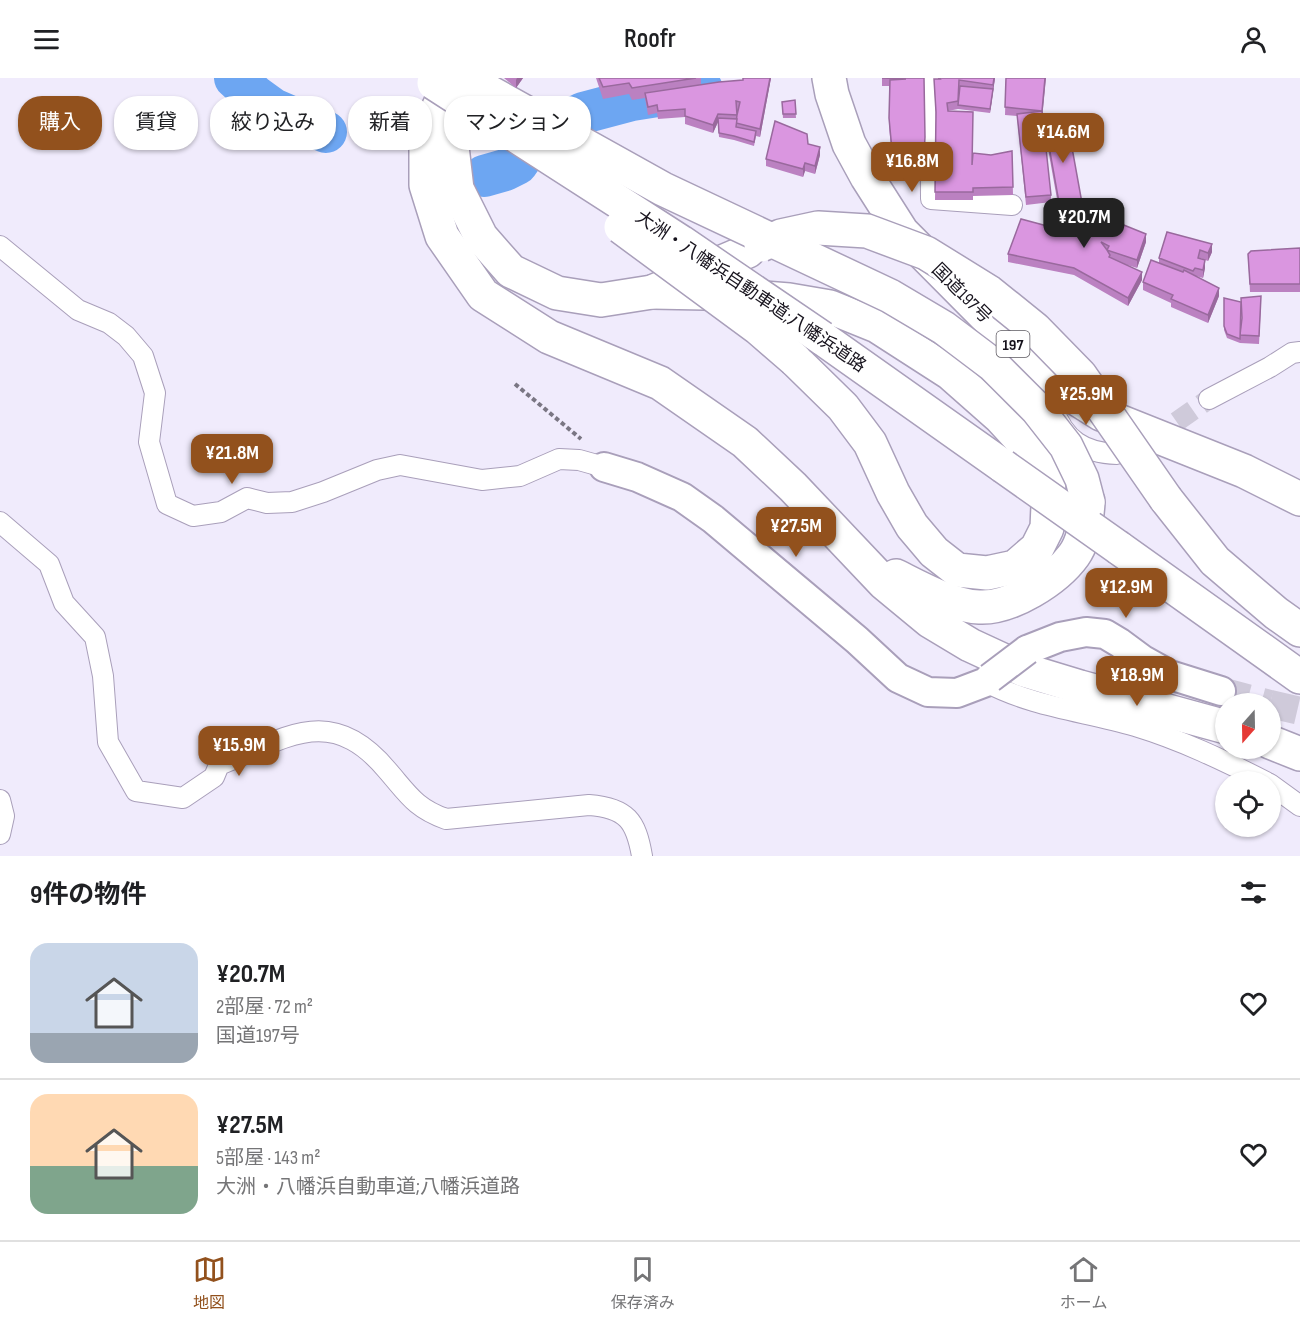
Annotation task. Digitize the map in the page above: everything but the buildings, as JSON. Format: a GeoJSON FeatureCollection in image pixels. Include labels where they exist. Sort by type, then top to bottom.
{"type":"FeatureCollection","features":[{"type":"Feature","properties":{"kind":"highway","name":"国道197号"},"geometry":{"type":"LineString","coordinates":[[829,78],[849,144],[902,232],[1017,348],[1063,390],[1101,414],[1244,471],[1300,499]]}},
{"type":"Feature","properties":{"kind":"highway"},"geometry":{"type":"LineString","coordinates":[[446,79],[457,189],[481,237],[511,271],[557,293],[601,300],[652,292],[705,293],[789,300],[830,307],[877,326],[950,373],[1001,418],[1035,455],[1049,483],[1047,528],[1037,548],[1015,567],[987,573],[957,570],[934,552],[912,526],[893,493],[870,443],[843,408],[795,360],[758,328],[505,142],[446,79]]}},
{"type":"Feature","properties":{"kind":"highway"},"geometry":{"type":"LineString","coordinates":[[446,79],[663,189],[890,296],[944,328],[993,365],[1037,409],[1066,446],[1082,479],[1079,507],[1087,520],[1075,554],[1045,582],[1028,593],[1000,604],[979,608],[941,598],[863,561]]}},
{"type":"Feature","properties":{"kind":"highway"},"geometry":{"type":"LineString","coordinates":[[446,79],[426,135],[426,184],[442,236],[483,295],[549,337],[660,383],[745,442],[793,487],[884,583],[930,621],[970,645],[1024,670],[1215,724]]}},
{"type":"Feature","properties":{"kind":"highway","name":"大洲・八幡浜自動車道;八幡浜道路"},"geometry":{"type":"LineString","coordinates":[[446,79],[822,338],[1003,466],[1079,507],[1119,548],[1300,678]]}},
{"type":"Feature","properties":{"kind":"highway"},"geometry":{"type":"LineString","coordinates":[[652,292],[781,236],[818,228],[867,231],[926,253],[989,292],[1035,329],[1080,375],[1166,499],[1215,561],[1275,613],[1300,630]]}},
{"type":"Feature","properties":{"kind":"highway"},"geometry":{"type":"LineString","coordinates":[[1281,746],[1300,754]]}},
{"type":"Feature","properties":{"kind":"street"},"geometry":{"type":"LineString","coordinates":[[930,78],[931,199],[1012,206]]}},
{"type":"Feature","properties":{"kind":"street"},"geometry":{"type":"LineString","coordinates":[[0,246],[78,310],[109,323],[126,336],[143,356],[155,393],[149,442],[167,504],[193,516],[221,512],[247,498],[267,503],[292,502],[376,470],[400,465],[482,480],[520,476],[559,459],[579,460],[638,477],[682,497],[713,519],[849,633],[898,678],[928,692],[957,693],[988,680],[1027,650],[1060,637],[1086,632],[1105,634],[1170,675],[1221,691]]}},
{"type":"Feature","properties":{"kind":"street"},"geometry":{"type":"LineString","coordinates":[[1209,399],[1292,353],[1300,352]]}},
{"type":"Feature","properties":{"kind":"street"},"geometry":{"type":"LineString","coordinates":[[1063,390],[1053,408],[1059,425],[1080,446],[1102,453],[1117,454]]}},
{"type":"Feature","properties":{"kind":"street"},"geometry":{"type":"LineString","coordinates":[[0,522],[49,564],[64,603],[95,637],[103,676],[108,742],[136,791],[183,798],[214,777],[219,765],[266,744],[295,733],[317,731],[336,733],[359,742],[377,758],[414,803],[431,814],[446,819],[590,805],[609,806],[628,818],[639,834],[642,856]]}},
{"type":"Feature","properties":{"kind":"street"},"geometry":{"type":"LineString","coordinates":[[988,680],[1005,692],[1047,706],[1134,726],[1200,749],[1244,771]]}},
{"type":"Feature","properties":{"kind":"street"},"geometry":{"type":"LineString","coordinates":[[1281,792],[1300,806]]}},
{"type":"Feature","properties":{"kind":"street"},"geometry":{"type":"LineString","coordinates":[[0,800],[4,816],[0,834]]}},
{"type":"Feature","properties":{"kind":"path"},"geometry":{"type":"LineString","coordinates":[[514,384],[593,448],[604,467]]}},
{"type":"Feature","properties":{"kind":"waterway"},"geometry":{"type":"LineString","coordinates":[[235,78],[255,96]]}},
{"type":"Feature","properties":{"kind":"waterway"},"geometry":{"type":"LineString","coordinates":[[484,176],[517,164],[526,151],[553,128],[583,113],[632,100],[702,89]]}},
{"type":"Feature","properties":{"kind":"tunnel"},"geometry":{"type":"LineString","coordinates":[[1152,439],[1209,399]]}},
{"type":"Feature","properties":{"kind":"tunnel"},"geometry":{"type":"LineString","coordinates":[[1221,691],[1229,693]]}},
{"type":"Feature","properties":{"kind":"tunnel"},"geometry":{"type":"LineString","coordinates":[[1281,707],[1300,711]]}}]}
